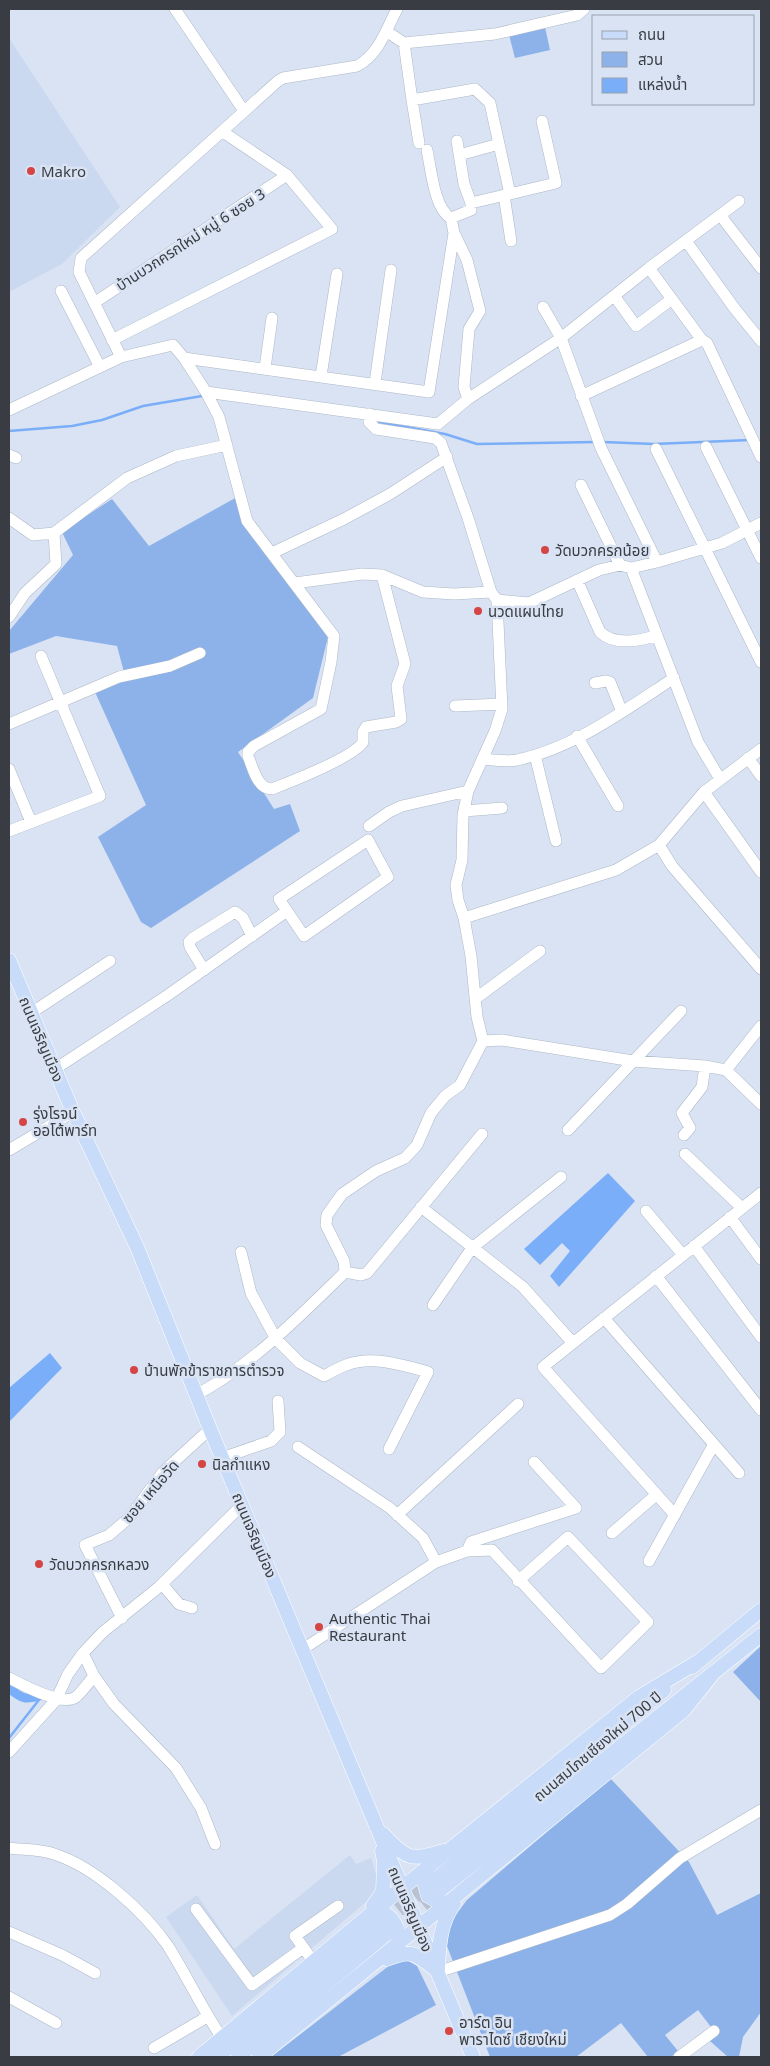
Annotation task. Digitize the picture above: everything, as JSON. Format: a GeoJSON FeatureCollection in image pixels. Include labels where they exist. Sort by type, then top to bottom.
{"type":"FeatureCollection","features":[{"type":"Feature","properties":{"kind":"main road","name":"ถนนเจริญเมือง"},"geometry":{"type":"LineString","coordinates":[[9,960],[72,1112],[136,1247],[222,1458],[473,2057]]}},
{"type":"Feature","properties":{"kind":"main road","name":"ถนนสมโภชเชียงใหม่ 700 ปี"},"geometry":{"type":"LineString","coordinates":[[761,1610],[436,1886],[712,1676],[761,1635]]}},
{"type":"Feature","properties":{"kind":"main road"},"geometry":{"type":"LineString","coordinates":[[199,2057],[448,1850],[639,1697],[699,1661]]}},
{"type":"Feature","properties":{"kind":"main road"},"geometry":{"type":"LineString","coordinates":[[259,2057],[450,1903],[466,1887],[684,1710],[712,1676]]}},
{"type":"Feature","properties":{"kind":"main road"},"geometry":{"type":"LineString","coordinates":[[377,1828],[401,1854],[420,1858],[448,1850]]}},
{"type":"Feature","properties":{"kind":"main road"},"geometry":{"type":"LineString","coordinates":[[362,1921],[383,1891],[384,1861],[377,1828]]}},
{"type":"Feature","properties":{"kind":"main road"},"geometry":{"type":"LineString","coordinates":[[428,1868],[424,1882],[428,1896],[439,1902],[450,1903]]}},
{"type":"Feature","properties":{"kind":"main road"},"geometry":{"type":"LineString","coordinates":[[438,1972],[439,1943],[445,1916],[466,1887]]}},
{"type":"Feature","properties":{"kind":"main road"},"geometry":{"type":"LineString","coordinates":[[376,1910],[385,1912],[395,1920],[400,1936],[396,1946]]}},
{"type":"Feature","properties":{"kind":"main road"},"geometry":{"type":"LineString","coordinates":[[217,2057],[386,1927],[238,2057]]}},
{"type":"Feature","properties":{"kind":"main road"},"geometry":{"type":"LineString","coordinates":[[375,1964],[405,1952],[420,1957],[438,1972]]}},
{"type":"Feature","properties":{"kind":"street"},"geometry":{"type":"LineString","coordinates":[[175,9],[244,111]]}},
{"type":"Feature","properties":{"kind":"street"},"geometry":{"type":"LineString","coordinates":[[121,357],[79,272],[81,258],[223,132],[270,86],[284,78],[357,66],[365,62],[374,54],[397,9]]}},
{"type":"Feature","properties":{"kind":"street"},"geometry":{"type":"LineString","coordinates":[[386,31],[404,43],[495,34],[577,15],[584,9]]}},
{"type":"Feature","properties":{"kind":"street"},"geometry":{"type":"LineString","coordinates":[[404,43],[412,100],[438,201],[443,212],[451,218],[454,233],[467,260],[480,311],[469,329],[464,387],[468,399]]}},
{"type":"Feature","properties":{"kind":"street"},"geometry":{"type":"LineString","coordinates":[[412,100],[475,89],[490,103],[499,144],[512,241]]}},
{"type":"Feature","properties":{"kind":"street"},"geometry":{"type":"LineString","coordinates":[[471,203],[556,183],[542,121]]}},
{"type":"Feature","properties":{"kind":"street"},"geometry":{"type":"LineString","coordinates":[[112,340],[332,229],[287,175],[223,132]]}},
{"type":"Feature","properties":{"kind":"street"},"geometry":{"type":"LineString","coordinates":[[451,218],[470,210],[471,203],[464,184],[457,141]]}},
{"type":"Feature","properties":{"kind":"street"},"geometry":{"type":"LineString","coordinates":[[459,155],[499,144]]}},
{"type":"Feature","properties":{"kind":"street","name":"บ้านบวกครกใหม่ หมู่ 6 ซอย 3"},"geometry":{"type":"LineString","coordinates":[[94,303],[287,175]]}},
{"type":"Feature","properties":{"kind":"street"},"geometry":{"type":"LineString","coordinates":[[206,392],[438,424],[468,399],[561,338],[739,201]]}},
{"type":"Feature","properties":{"kind":"street"},"geometry":{"type":"LineString","coordinates":[[720,215],[761,268]]}},
{"type":"Feature","properties":{"kind":"street"},"geometry":{"type":"LineString","coordinates":[[184,358],[429,392],[454,233]]}},
{"type":"Feature","properties":{"kind":"street"},"geometry":{"type":"LineString","coordinates":[[686,241],[735,310],[761,341]]}},
{"type":"Feature","properties":{"kind":"street"},"geometry":{"type":"LineString","coordinates":[[650,268],[702,340],[707,343],[761,456]]}},
{"type":"Feature","properties":{"kind":"street"},"geometry":{"type":"LineString","coordinates":[[375,383],[391,270]]}},
{"type":"Feature","properties":{"kind":"street"},"geometry":{"type":"LineString","coordinates":[[321,376],[337,274]]}},
{"type":"Feature","properties":{"kind":"street"},"geometry":{"type":"LineString","coordinates":[[60,291],[100,368]]}},
{"type":"Feature","properties":{"kind":"street"},"geometry":{"type":"LineString","coordinates":[[615,297],[636,326],[672,300]]}},
{"type":"Feature","properties":{"kind":"street"},"geometry":{"type":"LineString","coordinates":[[543,307],[561,338],[602,451],[657,562]]}},
{"type":"Feature","properties":{"kind":"street"},"geometry":{"type":"LineString","coordinates":[[265,368],[272,318]]}},
{"type":"Feature","properties":{"kind":"street"},"geometry":{"type":"LineString","coordinates":[[581,396],[702,340]]}},
{"type":"Feature","properties":{"kind":"street"},"geometry":{"type":"LineString","coordinates":[[10,407],[121,357],[173,345],[184,358],[206,392],[219,417],[248,521],[334,636],[331,662],[321,709],[249,749],[248,756],[261,785],[266,789],[272,789],[305,777],[354,751],[362,745],[363,732],[366,727],[396,722],[401,719],[397,686],[405,664],[382,575]]}},
{"type":"Feature","properties":{"kind":"street"},"geometry":{"type":"LineString","coordinates":[[345,1272],[344,1260],[326,1225],[327,1216],[342,1194],[376,1171],[405,1158],[416,1145],[431,1113],[445,1096],[460,1085],[483,1042],[464,918],[458,900],[456,885],[462,860],[464,811],[468,791],[496,731],[502,709],[494,596],[441,443],[435,438],[376,429],[369,422],[370,414]]}},
{"type":"Feature","properties":{"kind":"street"},"geometry":{"type":"LineString","coordinates":[[9,518],[27,533],[33,535],[54,533],[127,478],[176,456],[227,445]]}},
{"type":"Feature","properties":{"kind":"street"},"geometry":{"type":"LineString","coordinates":[[706,447],[761,558]]}},
{"type":"Feature","properties":{"kind":"street"},"geometry":{"type":"LineString","coordinates":[[656,449],[761,662]]}},
{"type":"Feature","properties":{"kind":"street"},"geometry":{"type":"LineString","coordinates":[[272,553],[344,519],[390,494],[447,457]]}},
{"type":"Feature","properties":{"kind":"street"},"geometry":{"type":"LineString","coordinates":[[581,485],[626,566],[657,635],[698,742],[720,779]]}},
{"type":"Feature","properties":{"kind":"street"},"geometry":{"type":"LineString","coordinates":[[296,583],[362,574],[382,575],[423,592],[494,596],[528,603],[599,570],[657,562],[722,543],[761,523]]}},
{"type":"Feature","properties":{"kind":"street"},"geometry":{"type":"LineString","coordinates":[[9,617],[13,600],[25,593],[56,564],[54,533]]}},
{"type":"Feature","properties":{"kind":"street"},"geometry":{"type":"LineString","coordinates":[[577,580],[600,632],[604,636],[612,639],[640,641],[657,635]]}},
{"type":"Feature","properties":{"kind":"street"},"geometry":{"type":"LineString","coordinates":[[9,724],[119,677],[170,666],[200,653]]}},
{"type":"Feature","properties":{"kind":"street"},"geometry":{"type":"LineString","coordinates":[[9,832],[100,796],[41,656]]}},
{"type":"Feature","properties":{"kind":"street"},"geometry":{"type":"LineString","coordinates":[[482,759],[514,760],[535,755],[602,725],[674,678]]}},
{"type":"Feature","properties":{"kind":"street"},"geometry":{"type":"LineString","coordinates":[[595,683],[606,680],[610,682],[622,712]]}},
{"type":"Feature","properties":{"kind":"street"},"geometry":{"type":"LineString","coordinates":[[454,706],[502,704]]}},
{"type":"Feature","properties":{"kind":"street"},"geometry":{"type":"LineString","coordinates":[[577,736],[618,806]]}},
{"type":"Feature","properties":{"kind":"street"},"geometry":{"type":"LineString","coordinates":[[464,918],[616,870],[659,845],[704,792],[761,749]]}},
{"type":"Feature","properties":{"kind":"street"},"geometry":{"type":"LineString","coordinates":[[535,755],[556,840]]}},
{"type":"Feature","properties":{"kind":"street"},"geometry":{"type":"LineString","coordinates":[[748,758],[761,776]]}},
{"type":"Feature","properties":{"kind":"street"},"geometry":{"type":"LineString","coordinates":[[9,769],[32,822]]}},
{"type":"Feature","properties":{"kind":"street"},"geometry":{"type":"LineString","coordinates":[[369,826],[389,812],[402,806],[468,791]]}},
{"type":"Feature","properties":{"kind":"street"},"geometry":{"type":"LineString","coordinates":[[704,792],[761,872]]}},
{"type":"Feature","properties":{"kind":"street"},"geometry":{"type":"LineString","coordinates":[[464,811],[502,808]]}},
{"type":"Feature","properties":{"kind":"street"},"geometry":{"type":"LineString","coordinates":[[368,840],[388,877],[304,936],[287,911],[279,899],[368,840]]}},
{"type":"Feature","properties":{"kind":"street"},"geometry":{"type":"LineString","coordinates":[[659,845],[672,866],[761,969]]}},
{"type":"Feature","properties":{"kind":"street"},"geometry":{"type":"LineString","coordinates":[[55,1069],[204,970],[287,911]]}},
{"type":"Feature","properties":{"kind":"street"},"geometry":{"type":"LineString","coordinates":[[204,970],[190,946],[189,942],[193,938],[235,912],[243,918],[252,936]]}},
{"type":"Feature","properties":{"kind":"street"},"geometry":{"type":"LineString","coordinates":[[475,999],[540,951]]}},
{"type":"Feature","properties":{"kind":"street"},"geometry":{"type":"LineString","coordinates":[[31,1013],[110,961]]}},
{"type":"Feature","properties":{"kind":"street"},"geometry":{"type":"LineString","coordinates":[[568,1130],[681,1011]]}},
{"type":"Feature","properties":{"kind":"street"},"geometry":{"type":"LineString","coordinates":[[726,1070],[761,1026]]}},
{"type":"Feature","properties":{"kind":"street"},"geometry":{"type":"LineString","coordinates":[[483,1042],[502,1040],[633,1061],[705,1066],[726,1070],[761,1104]]}},
{"type":"Feature","properties":{"kind":"street"},"geometry":{"type":"LineString","coordinates":[[684,1135],[690,1128],[682,1113],[702,1087],[705,1066]]}},
{"type":"Feature","properties":{"kind":"street"},"geometry":{"type":"LineString","coordinates":[[9,1150],[72,1112]]}},
{"type":"Feature","properties":{"kind":"street"},"geometry":{"type":"LineString","coordinates":[[345,1272],[360,1275],[368,1273],[482,1134]]}},
{"type":"Feature","properties":{"kind":"street"},"geometry":{"type":"LineString","coordinates":[[685,1154],[742,1208]]}},
{"type":"Feature","properties":{"kind":"street"},"geometry":{"type":"LineString","coordinates":[[433,1305],[472,1248],[561,1177]]}},
{"type":"Feature","properties":{"kind":"street"},"geometry":{"type":"LineString","coordinates":[[675,1516],[543,1367],[761,1193]]}},
{"type":"Feature","properties":{"kind":"street"},"geometry":{"type":"LineString","coordinates":[[421,1207],[523,1287],[573,1343]]}},
{"type":"Feature","properties":{"kind":"street"},"geometry":{"type":"LineString","coordinates":[[646,1211],[683,1255]]}},
{"type":"Feature","properties":{"kind":"street"},"geometry":{"type":"LineString","coordinates":[[730,1217],[761,1259]]}},
{"type":"Feature","properties":{"kind":"street"},"geometry":{"type":"LineString","coordinates":[[694,1246],[761,1337]]}},
{"type":"Feature","properties":{"kind":"street"},"geometry":{"type":"LineString","coordinates":[[241,1252],[253,1299],[276,1339],[300,1363],[324,1376],[347,1364],[371,1361],[402,1364],[428,1372],[389,1449]]}},
{"type":"Feature","properties":{"kind":"street"},"geometry":{"type":"LineString","coordinates":[[196,1395],[219,1383],[276,1339],[345,1272]]}},
{"type":"Feature","properties":{"kind":"street"},"geometry":{"type":"LineString","coordinates":[[656,1276],[761,1410]]}},
{"type":"Feature","properties":{"kind":"street"},"geometry":{"type":"LineString","coordinates":[[604,1318],[739,1473]]}},
{"type":"Feature","properties":{"kind":"street"},"geometry":{"type":"LineString","coordinates":[[222,1458],[271,1441],[280,1432],[278,1401]]}},
{"type":"Feature","properties":{"kind":"street"},"geometry":{"type":"LineString","coordinates":[[397,1514],[518,1404]]}},
{"type":"Feature","properties":{"kind":"street","name":"ซอย เหนือวัด"},"geometry":{"type":"LineString","coordinates":[[122,1618],[85,1545],[110,1535],[128,1518],[163,1472],[210,1429]]}},
{"type":"Feature","properties":{"kind":"street"},"geometry":{"type":"LineString","coordinates":[[649,1561],[714,1444]]}},
{"type":"Feature","properties":{"kind":"street"},"geometry":{"type":"LineString","coordinates":[[298,1448],[397,1514],[423,1538],[436,1562]]}},
{"type":"Feature","properties":{"kind":"street"},"geometry":{"type":"LineString","coordinates":[[467,1551],[471,1542],[576,1508],[534,1462]]}},
{"type":"Feature","properties":{"kind":"street"},"geometry":{"type":"LineString","coordinates":[[612,1532],[656,1494]]}},
{"type":"Feature","properties":{"kind":"street"},"geometry":{"type":"LineString","coordinates":[[9,1752],[56,1700],[68,1674],[83,1652],[103,1632],[162,1584],[242,1505]]}},
{"type":"Feature","properties":{"kind":"street"},"geometry":{"type":"LineString","coordinates":[[303,1649],[436,1562],[467,1551],[492,1550],[518,1581],[601,1668],[648,1622],[568,1537],[518,1581]]}},
{"type":"Feature","properties":{"kind":"street"},"geometry":{"type":"LineString","coordinates":[[162,1584],[179,1604],[192,1608]]}},
{"type":"Feature","properties":{"kind":"street"},"geometry":{"type":"LineString","coordinates":[[83,1652],[94,1676],[114,1704],[176,1768],[201,1808],[215,1844]]}},
{"type":"Feature","properties":{"kind":"street"},"geometry":{"type":"LineString","coordinates":[[9,1678],[56,1700],[70,1700],[76,1697],[94,1676]]}},
{"type":"Feature","properties":{"kind":"street"},"geometry":{"type":"LineString","coordinates":[[438,1972],[610,1915],[627,1904],[680,1858],[761,1810]]}},
{"type":"Feature","properties":{"kind":"street"},"geometry":{"type":"LineString","coordinates":[[9,1848],[52,1853],[72,1860],[115,1890],[154,1928],[168,1946],[207,2017],[222,2038]]}},
{"type":"Feature","properties":{"kind":"street"},"geometry":{"type":"LineString","coordinates":[[313,1961],[295,1936],[338,1906]]}},
{"type":"Feature","properties":{"kind":"street"},"geometry":{"type":"LineString","coordinates":[[196,1909],[264,2002]]}},
{"type":"Feature","properties":{"kind":"street"},"geometry":{"type":"LineString","coordinates":[[9,1932],[54,1951],[95,1972]]}},
{"type":"Feature","properties":{"kind":"street"},"geometry":{"type":"LineString","coordinates":[[252,1985],[303,1948]]}},
{"type":"Feature","properties":{"kind":"street"},"geometry":{"type":"LineString","coordinates":[[9,1997],[56,2023]]}},
{"type":"Feature","properties":{"kind":"street"},"geometry":{"type":"LineString","coordinates":[[154,2048],[207,2017]]}},
{"type":"Feature","properties":{"kind":"street"},"geometry":{"type":"LineString","coordinates":[[679,2057],[714,2031]]}},
{"type":"Feature","properties":{"kind":"shaded area"},"geometry":{"type":"Polygon","coordinates":[[[9,38],[120,207],[62,264],[9,292],[9,38]]]}},
{"type":"Feature","properties":{"kind":"shaded area"},"geometry":{"type":"Polygon","coordinates":[[[350,1855],[356,1864],[371,1858],[378,1881],[374,1895],[232,2016],[166,1917],[197,1895],[234,1949],[350,1855]]]}},
{"type":"Feature","properties":{"kind":"green space"},"geometry":{"type":"Polygon","coordinates":[[[545,27],[550,50],[515,58],[509,35],[545,27]]]}},
{"type":"Feature","properties":{"kind":"green space"},"geometry":{"type":"Polygon","coordinates":[[[237,497],[328,637],[313,698],[238,752],[274,809],[290,804],[300,831],[151,928],[141,922],[98,837],[146,805],[95,692],[125,676],[117,646],[56,636],[9,654],[9,631],[73,555],[62,532],[112,499],[149,546],[237,497]]]}},
{"type":"Feature","properties":{"kind":"green space"},"geometry":{"type":"Polygon","coordinates":[[[761,1646],[761,1702],[733,1672],[761,1646]]]}},
{"type":"Feature","properties":{"kind":"green space"},"geometry":{"type":"Polygon","coordinates":[[[610,1778],[689,1862],[717,1915],[761,1893],[761,2012],[743,2037],[739,2057],[728,2057],[710,2041],[717,2035],[698,2010],[665,2035],[678,2051],[671,2057],[648,2057],[621,2023],[576,2057],[490,2057],[447,1946],[451,1921],[467,1900],[610,1778]]]}},
{"type":"Feature","properties":{"kind":"green space"},"geometry":{"type":"Polygon","coordinates":[[[405,1959],[417,1966],[436,2005],[338,2057],[271,2057],[390,1965],[405,1959]]]}},
{"type":"Feature","properties":{"kind":"water"},"geometry":{"type":"Polygon","coordinates":[[[608,1173],[635,1201],[559,1287],[550,1276],[570,1251],[562,1243],[540,1265],[524,1249],[608,1173]]]}},
{"type":"Feature","properties":{"kind":"water"},"geometry":{"type":"Polygon","coordinates":[[[50,1353],[62,1368],[9,1422],[9,1388],[50,1353]]]}},
{"type":"Feature","properties":{"kind":"waterway"},"geometry":{"type":"LineString","coordinates":[[9,431],[72,426],[102,420],[143,406],[202,396]]}},
{"type":"Feature","properties":{"kind":"waterway"},"geometry":{"type":"LineString","coordinates":[[379,422],[445,434],[477,444],[595,442]]}},
{"type":"Feature","properties":{"kind":"waterway"},"geometry":{"type":"LineString","coordinates":[[603,442],[654,444],[750,440]]}},
{"type":"Feature","properties":{"kind":"waterway"},"geometry":{"type":"LineString","coordinates":[[9,1688],[24,1698],[43,1695]]}},
{"type":"Feature","properties":{"kind":"waterway"},"geometry":{"type":"LineString","coordinates":[[9,1738],[42,1696]]}},
{"type":"Feature","properties":{"kind":"tunnel"},"geometry":{"type":"LineString","coordinates":[[382,1923],[434,1881]]}},
{"type":"Feature","properties":{"kind":"tunnel"},"geometry":{"type":"LineString","coordinates":[[390,1931],[439,1892]]}},
{"type":"Feature","properties":{"kind":"place","name":"Makro"},"geometry":{"type":"Point","coordinates":[31,171]}},
{"type":"Feature","properties":{"kind":"place","name":"วัดบวกครกน้อย"},"geometry":{"type":"Point","coordinates":[545,550]}},
{"type":"Feature","properties":{"kind":"place","name":"นวดแผนไทย"},"geometry":{"type":"Point","coordinates":[478,611]}},
{"type":"Feature","properties":{"kind":"place","name":"รุ่งโรจน์ ออโต้พาร์ท"},"geometry":{"type":"Point","coordinates":[23,1122]}},
{"type":"Feature","properties":{"kind":"place","name":"บ้านพักข้าราชการตำรวจ"},"geometry":{"type":"Point","coordinates":[134,1370]}},
{"type":"Feature","properties":{"kind":"place","name":"นิลกําแหง"},"geometry":{"type":"Point","coordinates":[202,1464]}},
{"type":"Feature","properties":{"kind":"place","name":"วัดบวกครกหลวง"},"geometry":{"type":"Point","coordinates":[39,1564]}},
{"type":"Feature","properties":{"kind":"place","name":"Authentic Thai Restaurant"},"geometry":{"type":"Point","coordinates":[319,1627]}},
{"type":"Feature","properties":{"kind":"place","name":"อาร์ต อิน พาราไดซ์ เชียงใหม่"},"geometry":{"type":"Point","coordinates":[449,2031]}}]}
